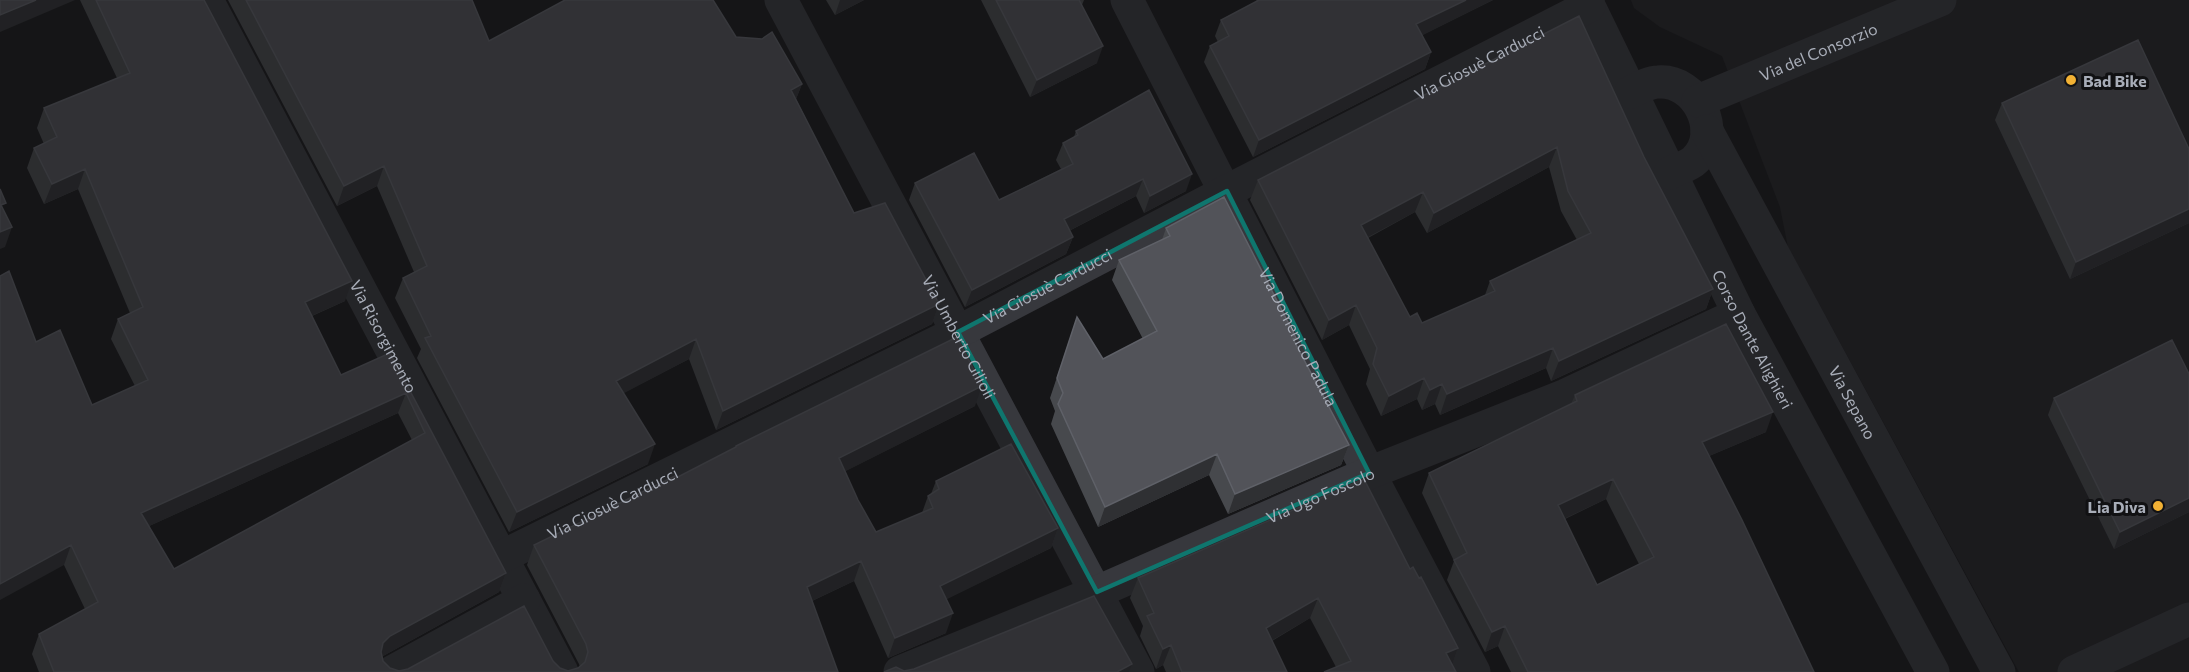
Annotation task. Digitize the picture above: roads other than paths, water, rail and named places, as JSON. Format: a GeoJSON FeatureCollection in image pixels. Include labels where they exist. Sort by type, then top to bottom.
{"type":"FeatureCollection","features":[{"type":"Feature","properties":{"kind":"street","name":"Via Risorgimento"},"geometry":{"type":"LineString","coordinates":[[207,0],[562,672]]}},
{"type":"Feature","properties":{"kind":"street","name":"Via Umberto Gilioli"},"geometry":{"type":"LineString","coordinates":[[781,0],[1138,672]]}},
{"type":"Feature","properties":{"kind":"street","name":"Via Domenico Padula"},"geometry":{"type":"LineString","coordinates":[[1127,0],[1474,672]]}},
{"type":"Feature","properties":{"kind":"street","name":"Via del Consorzio"},"geometry":{"type":"LineString","coordinates":[[1703,116],[1940,0]]}},
{"type":"Feature","properties":{"kind":"street","name":"Via Giosuè Carducci"},"geometry":{"type":"LineString","coordinates":[[501,557],[958,332],[1588,3]]}},
{"type":"Feature","properties":{"kind":"street","name":"Corso Dante Alighieri"},"geometry":{"type":"LineString","coordinates":[[1588,3],[1739,314],[1933,672]]}},
{"type":"Feature","properties":{"kind":"street","name":"Via Sepano"},"geometry":{"type":"LineString","coordinates":[[1631,92],[1657,82],[1673,83],[1687,90],[1703,116],[1999,672]]}},
{"type":"Feature","properties":{"kind":"street"},"geometry":{"type":"LineString","coordinates":[[1676,185],[1703,147],[1703,116]]}},
{"type":"Feature","properties":{"kind":"street","name":"Via Ugo Foscolo"},"geometry":{"type":"LineString","coordinates":[[900,672],[948,663],[1097,592],[1370,473],[1566,395],[1739,314]]}},
{"type":"Feature","properties":{"kind":"street"},"geometry":{"type":"LineString","coordinates":[[392,672],[524,600]]}},
{"type":"Feature","properties":{"kind":"street"},"geometry":{"type":"LineString","coordinates":[[2074,672],[2189,619]]}},
{"type":"Feature","properties":{"kind":"place","name":"Bad Bike"},"geometry":{"type":"Point","coordinates":[2071,80]}},
{"type":"Feature","properties":{"kind":"place","name":"Lia Diva"},"geometry":{"type":"Point","coordinates":[2158,506]}}]}
